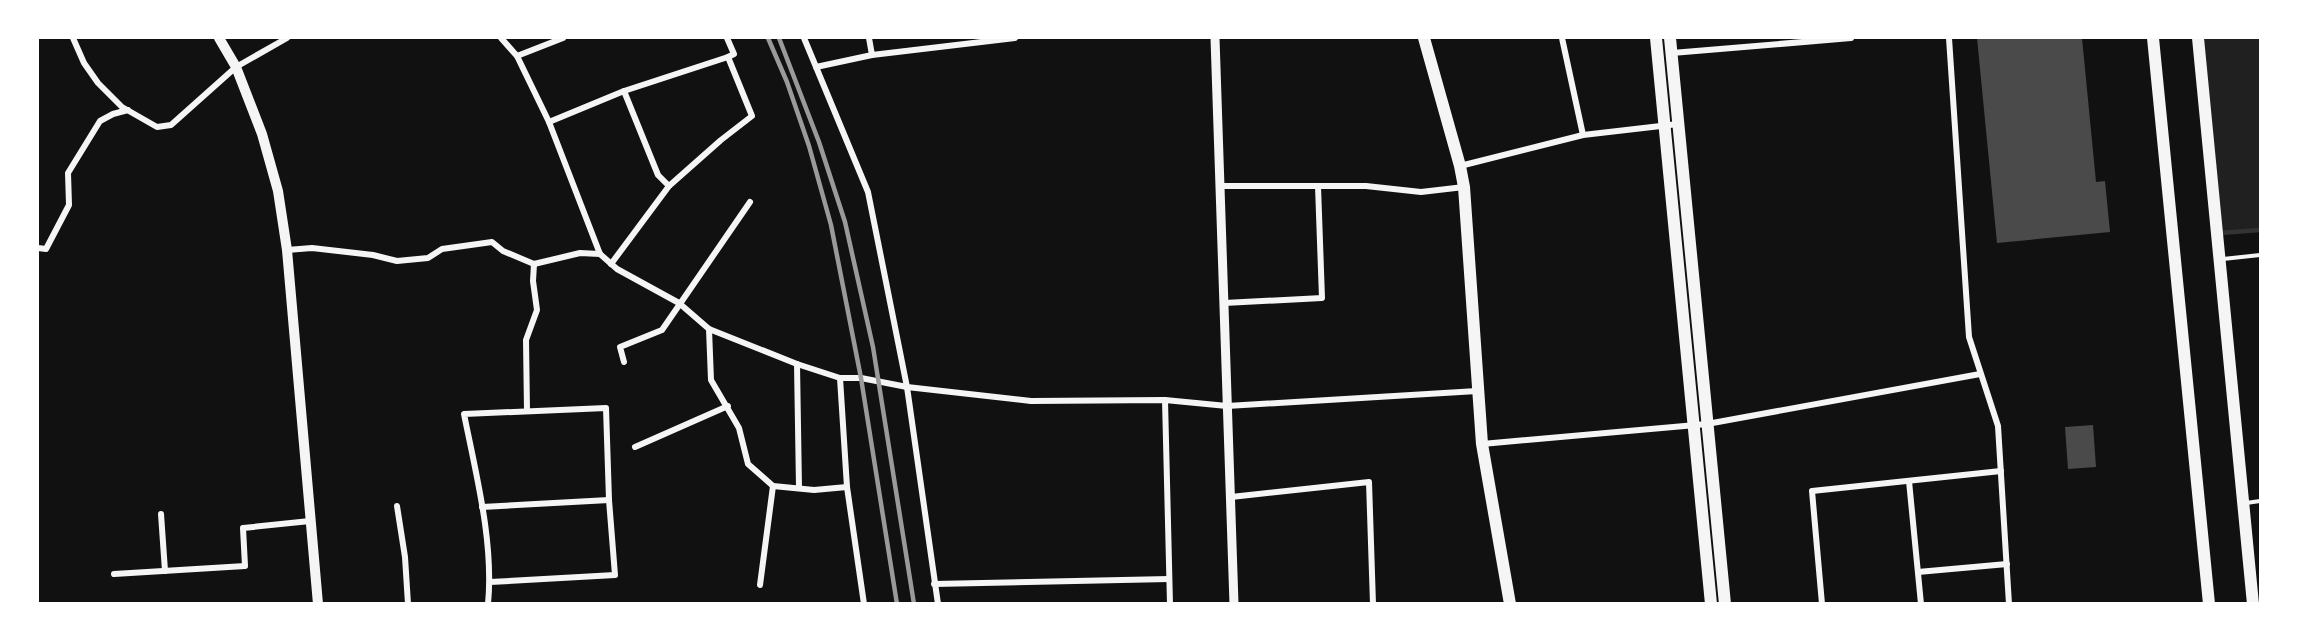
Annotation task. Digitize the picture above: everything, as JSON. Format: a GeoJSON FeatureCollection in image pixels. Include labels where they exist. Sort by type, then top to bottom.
{"type":"FeatureCollection","features":[{"type":"Feature","properties":{"kind":"main road"},"geometry":{"type":"LineString","coordinates":[[219,38],[236,68],[262,134],[275,179],[287,250],[318,603]]}},
{"type":"Feature","properties":{"kind":"main road"},"geometry":{"type":"LineString","coordinates":[[1424,38],[1464,187],[1482,444],[1510,603]]}},
{"type":"Feature","properties":{"kind":"main road"},"geometry":{"type":"LineString","coordinates":[[1656,38],[1711,603]]}},
{"type":"Feature","properties":{"kind":"main road"},"geometry":{"type":"LineString","coordinates":[[1670,38],[1725,603]]}},
{"type":"Feature","properties":{"kind":"main road"},"geometry":{"type":"LineString","coordinates":[[2153,38],[2209,603]]}},
{"type":"Feature","properties":{"kind":"main road"},"geometry":{"type":"LineString","coordinates":[[2198,38],[2253,603]]}},
{"type":"Feature","properties":{"kind":"street"},"geometry":{"type":"LineString","coordinates":[[73,38],[84,63],[98,82],[128,110],[157,127],[171,125],[236,68],[286,38]]}},
{"type":"Feature","properties":{"kind":"street"},"geometry":{"type":"LineString","coordinates":[[501,38],[517,56],[549,122],[600,254],[617,269],[679,303],[709,329],[797,364],[840,378],[861,378],[907,387],[1031,401],[1165,400],[1227,406],[1477,392]]}},
{"type":"Feature","properties":{"kind":"street"},"geometry":{"type":"LineString","coordinates":[[517,56],[549,40],[563,38]]}},
{"type":"Feature","properties":{"kind":"street"},"geometry":{"type":"LineString","coordinates":[[549,122],[624,92],[728,57],[734,54],[727,38]]}},
{"type":"Feature","properties":{"kind":"street"},"geometry":{"type":"LineString","coordinates":[[804,38],[868,192],[907,387],[938,603]]}},
{"type":"Feature","properties":{"kind":"street"},"geometry":{"type":"LineString","coordinates":[[869,38],[872,55]]}},
{"type":"Feature","properties":{"kind":"street"},"geometry":{"type":"LineString","coordinates":[[816,67],[872,55],[1015,38]]}},
{"type":"Feature","properties":{"kind":"street"},"geometry":{"type":"LineString","coordinates":[[1215,38],[1234,603]]}},
{"type":"Feature","properties":{"kind":"street"},"geometry":{"type":"LineString","coordinates":[[1562,38],[1583,135]]}},
{"type":"Feature","properties":{"kind":"street"},"geometry":{"type":"LineString","coordinates":[[1671,53],[1851,38]]}},
{"type":"Feature","properties":{"kind":"street"},"geometry":{"type":"LineString","coordinates":[[1949,38],[1969,337],[1998,426],[2010,603]]}},
{"type":"Feature","properties":{"kind":"street"},"geometry":{"type":"LineString","coordinates":[[610,264],[669,186],[752,116],[728,57]]}},
{"type":"Feature","properties":{"kind":"street"},"geometry":{"type":"LineString","coordinates":[[624,92],[658,176],[669,186]]}},
{"type":"Feature","properties":{"kind":"street"},"geometry":{"type":"LineString","coordinates":[[38,248],[45,249],[69,206],[68,173],[100,121],[128,110]]}},
{"type":"Feature","properties":{"kind":"street"},"geometry":{"type":"LineString","coordinates":[[1460,166],[1583,135],[1678,124]]}},
{"type":"Feature","properties":{"kind":"street"},"geometry":{"type":"LineString","coordinates":[[1221,186],[1366,186],[1421,192],[1464,187]]}},
{"type":"Feature","properties":{"kind":"street"},"geometry":{"type":"LineString","coordinates":[[1224,303],[1322,297],[1318,186]]}},
{"type":"Feature","properties":{"kind":"street"},"geometry":{"type":"LineString","coordinates":[[624,362],[620,347],[662,330],[750,202]]}},
{"type":"Feature","properties":{"kind":"street"},"geometry":{"type":"LineString","coordinates":[[287,250],[312,248],[373,255],[397,261],[428,258],[442,249],[492,242],[503,251],[534,264],[580,253],[600,254]]}},
{"type":"Feature","properties":{"kind":"street"},"geometry":{"type":"LineString","coordinates":[[527,411],[525,340],[537,310],[533,281],[534,264]]}},
{"type":"Feature","properties":{"kind":"street"},"geometry":{"type":"LineString","coordinates":[[709,329],[711,380],[739,428],[748,464],[773,486],[814,490],[847,486]]}},
{"type":"Feature","properties":{"kind":"street"},"geometry":{"type":"LineString","coordinates":[[797,364],[799,488]]}},
{"type":"Feature","properties":{"kind":"street"},"geometry":{"type":"LineString","coordinates":[[1482,444],[1707,424],[1980,374]]}},
{"type":"Feature","properties":{"kind":"street"},"geometry":{"type":"LineString","coordinates":[[840,378],[847,486],[864,603]]}},
{"type":"Feature","properties":{"kind":"street"},"geometry":{"type":"LineString","coordinates":[[1165,400],[1170,603]]}},
{"type":"Feature","properties":{"kind":"street"},"geometry":{"type":"LineString","coordinates":[[635,447],[728,406]]}},
{"type":"Feature","properties":{"kind":"street"},"geometry":{"type":"LineString","coordinates":[[488,603],[490,582],[482,507],[464,414],[606,408],[609,500],[615,575],[490,582]]}},
{"type":"Feature","properties":{"kind":"street"},"geometry":{"type":"LineString","coordinates":[[1822,603],[1812,491],[2001,471]]}},
{"type":"Feature","properties":{"kind":"street"},"geometry":{"type":"LineString","coordinates":[[1909,481],[1921,603]]}},
{"type":"Feature","properties":{"kind":"street"},"geometry":{"type":"LineString","coordinates":[[1231,497],[1369,482],[1373,603]]}},
{"type":"Feature","properties":{"kind":"street"},"geometry":{"type":"LineString","coordinates":[[760,585],[773,486]]}},
{"type":"Feature","properties":{"kind":"street"},"geometry":{"type":"LineString","coordinates":[[482,507],[609,500]]}},
{"type":"Feature","properties":{"kind":"street"},"geometry":{"type":"LineString","coordinates":[[397,506],[405,557],[408,603]]}},
{"type":"Feature","properties":{"kind":"street"},"geometry":{"type":"LineString","coordinates":[[161,513],[165,571]]}},
{"type":"Feature","properties":{"kind":"street"},"geometry":{"type":"LineString","coordinates":[[114,574],[245,566],[243,528],[309,521]]}},
{"type":"Feature","properties":{"kind":"street"},"geometry":{"type":"LineString","coordinates":[[1918,572],[2007,564]]}},
{"type":"Feature","properties":{"kind":"street"},"geometry":{"type":"LineString","coordinates":[[934,584],[1169,579]]}},
{"type":"Feature","properties":{"kind":"lane"},"geometry":{"type":"LineString","coordinates":[[2219,259],[2260,255]]}},
{"type":"Feature","properties":{"kind":"lane"},"geometry":{"type":"LineString","coordinates":[[2244,503],[2260,501]]}},
{"type":"Feature","properties":{"kind":"shaded area"},"geometry":{"type":"Polygon","coordinates":[[[2198,38],[2260,38],[2260,230],[2217,234],[2198,38]]]}},
{"type":"Feature","properties":{"kind":"building"},"geometry":{"type":"Polygon","coordinates":[[[1977,38],[2082,38],[2096,182],[2105,181],[2110,232],[1997,243],[1977,38]]]}},
{"type":"Feature","properties":{"kind":"building"},"geometry":{"type":"Polygon","coordinates":[[[2093,425],[2096,467],[2068,469],[2065,427],[2093,425]]]}},
{"type":"Feature","properties":{"kind":"waterway"},"geometry":{"type":"LineString","coordinates":[[2220,233],[2260,230]]}},
{"type":"Feature","properties":{"kind":"railway"},"geometry":{"type":"LineString","coordinates":[[768,38],[787,82],[809,146],[831,225],[861,378],[897,604]]}},
{"type":"Feature","properties":{"kind":"railway"},"geometry":{"type":"LineString","coordinates":[[779,38],[819,142],[845,222],[873,347],[914,604]]}}]}
